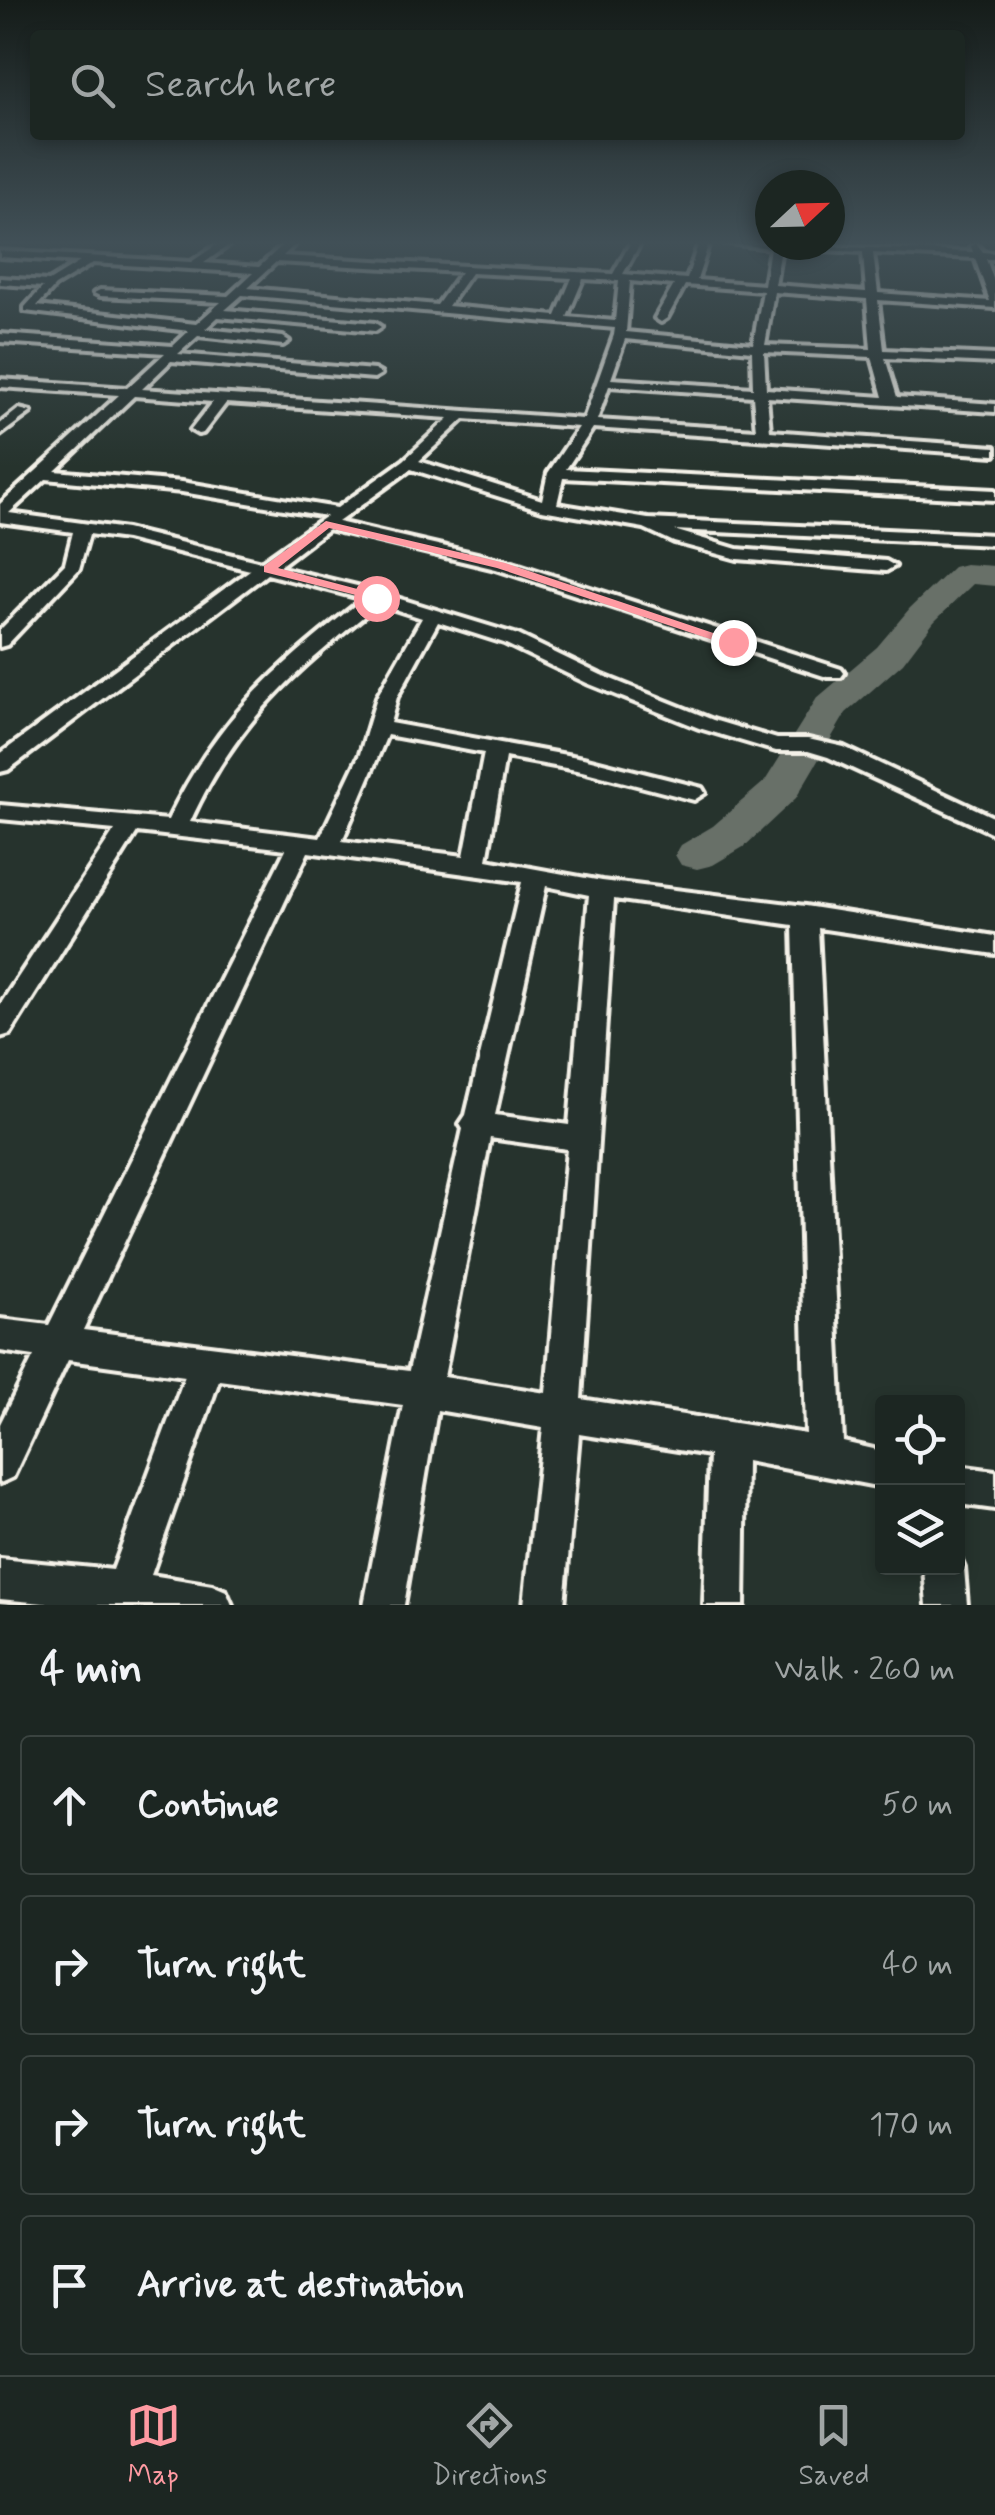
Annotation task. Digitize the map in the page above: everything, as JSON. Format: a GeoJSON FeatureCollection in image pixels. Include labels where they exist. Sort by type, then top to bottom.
{"type":"FeatureCollection","features":[{"type":"Feature","properties":{"kind":"street"},"geometry":{"type":"LineString","coordinates":[[119,317],[128,323],[284,340]]}},
{"type":"Feature","properties":{"kind":"street"},"geometry":{"type":"LineString","coordinates":[[0,515],[210,317]]}},
{"type":"Feature","properties":{"kind":"street"},"geometry":{"type":"LineString","coordinates":[[259,317],[375,327]]}},
{"type":"Feature","properties":{"kind":"street"},"geometry":{"type":"LineString","coordinates":[[529,317],[759,348],[995,359]]}},
{"type":"Feature","properties":{"kind":"street"},"geometry":{"type":"LineString","coordinates":[[548,507],[556,473],[589,423],[620,330],[620,317]]}},
{"type":"Feature","properties":{"kind":"street"},"geometry":{"type":"LineString","coordinates":[[763,435],[759,348],[765,317]]}},
{"type":"Feature","properties":{"kind":"street"},"geometry":{"type":"LineString","coordinates":[[875,317],[878,355],[892,401]]}},
{"type":"Feature","properties":{"kind":"street"},"geometry":{"type":"LineString","coordinates":[[0,338],[374,374]]}},
{"type":"Feature","properties":{"kind":"street"},"geometry":{"type":"LineString","coordinates":[[602,382],[995,408]]}},
{"type":"Feature","properties":{"kind":"street"},"geometry":{"type":"LineString","coordinates":[[0,383],[995,451]]}},
{"type":"Feature","properties":{"kind":"street"},"geometry":{"type":"LineString","coordinates":[[198,430],[222,400]]}},
{"type":"Feature","properties":{"kind":"street"},"geometry":{"type":"LineString","coordinates":[[0,432],[24,412]]}},
{"type":"Feature","properties":{"kind":"street"},"geometry":{"type":"LineString","coordinates":[[0,766],[84,699],[409,463],[462,414]]}},
{"type":"Feature","properties":{"kind":"street"},"geometry":{"type":"LineString","coordinates":[[409,463],[548,507],[648,524],[995,540]]}},
{"type":"Feature","properties":{"kind":"street"},"geometry":{"type":"LineString","coordinates":[[556,473],[995,495]]}},
{"type":"Feature","properties":{"kind":"street"},"geometry":{"type":"LineString","coordinates":[[43,474],[182,487],[333,519],[501,566],[834,673]]}},
{"type":"Feature","properties":{"kind":"street"},"geometry":{"type":"LineString","coordinates":[[0,488],[23,492]]}},
{"type":"Feature","properties":{"kind":"street"},"geometry":{"type":"LineString","coordinates":[[0,515],[83,526],[268,569],[511,639],[594,679],[706,724],[776,745],[808,745],[836,752],[995,827]]}},
{"type":"Feature","properties":{"kind":"street"},"geometry":{"type":"LineString","coordinates":[[648,524],[686,542],[758,560],[886,566]]}},
{"type":"Feature","properties":{"kind":"street"},"geometry":{"type":"LineString","coordinates":[[0,642],[73,565],[83,526]]}},
{"type":"Feature","properties":{"kind":"street"},"geometry":{"type":"LineString","coordinates":[[176,828],[206,766],[230,730],[319,642],[376,598]]}},
{"type":"Feature","properties":{"kind":"street"},"geometry":{"type":"LineString","coordinates":[[0,1464],[314,846],[371,754],[387,698],[433,615]]}},
{"type":"Feature","properties":{"kind":"street"},"geometry":{"type":"LineString","coordinates":[[377,727],[694,793]]}},
{"type":"Feature","properties":{"kind":"street"},"geometry":{"type":"LineString","coordinates":[[474,866],[496,749]]}},
{"type":"Feature","properties":{"kind":"street"},"geometry":{"type":"LineString","coordinates":[[0,812],[176,828],[474,866],[602,890],[995,945]]}},
{"type":"Feature","properties":{"kind":"street"},"geometry":{"type":"LineString","coordinates":[[0,1028],[128,826]]}},
{"type":"Feature","properties":{"kind":"street"},"geometry":{"type":"LineString","coordinates":[[384,1605],[420,1390],[475,1124],[536,876]]}},
{"type":"Feature","properties":{"kind":"street"},"geometry":{"type":"LineString","coordinates":[[544,1605],[602,890]]}},
{"type":"Feature","properties":{"kind":"street"},"geometry":{"type":"LineString","coordinates":[[805,916],[825,1456]]}},
{"type":"Feature","properties":{"kind":"street"},"geometry":{"type":"LineString","coordinates":[[475,1124],[583,1139]]}},
{"type":"Feature","properties":{"kind":"street"},"geometry":{"type":"LineString","coordinates":[[0,1335],[420,1390],[875,1467]]}},
{"type":"Feature","properties":{"kind":"street"},"geometry":{"type":"LineString","coordinates":[[122,1598],[207,1364]]}},
{"type":"Feature","properties":{"kind":"street"},"geometry":{"type":"LineString","coordinates":[[724,1605],[728,1443]]}},
{"type":"Feature","properties":{"kind":"street"},"geometry":{"type":"LineString","coordinates":[[965,1486],[995,1490]]}},
{"type":"Feature","properties":{"kind":"street"},"geometry":{"type":"LineString","coordinates":[[944,1575],[946,1605]]}},
{"type":"Feature","properties":{"kind":"street"},"geometry":{"type":"LineString","coordinates":[[0,1579],[122,1598],[212,1605]]}},
{"type":"Feature","properties":{"kind":"waterway"},"geometry":{"type":"LineString","coordinates":[[697,855],[729,836],[781,789],[831,706],[890,655],[922,615],[965,574],[995,576]]}},
{"type":"Feature","properties":{"kind":"route"},"geometry":{"type":"LineString","coordinates":[[376,598],[268,569],[326,524],[501,566],[733,642]]}}]}
